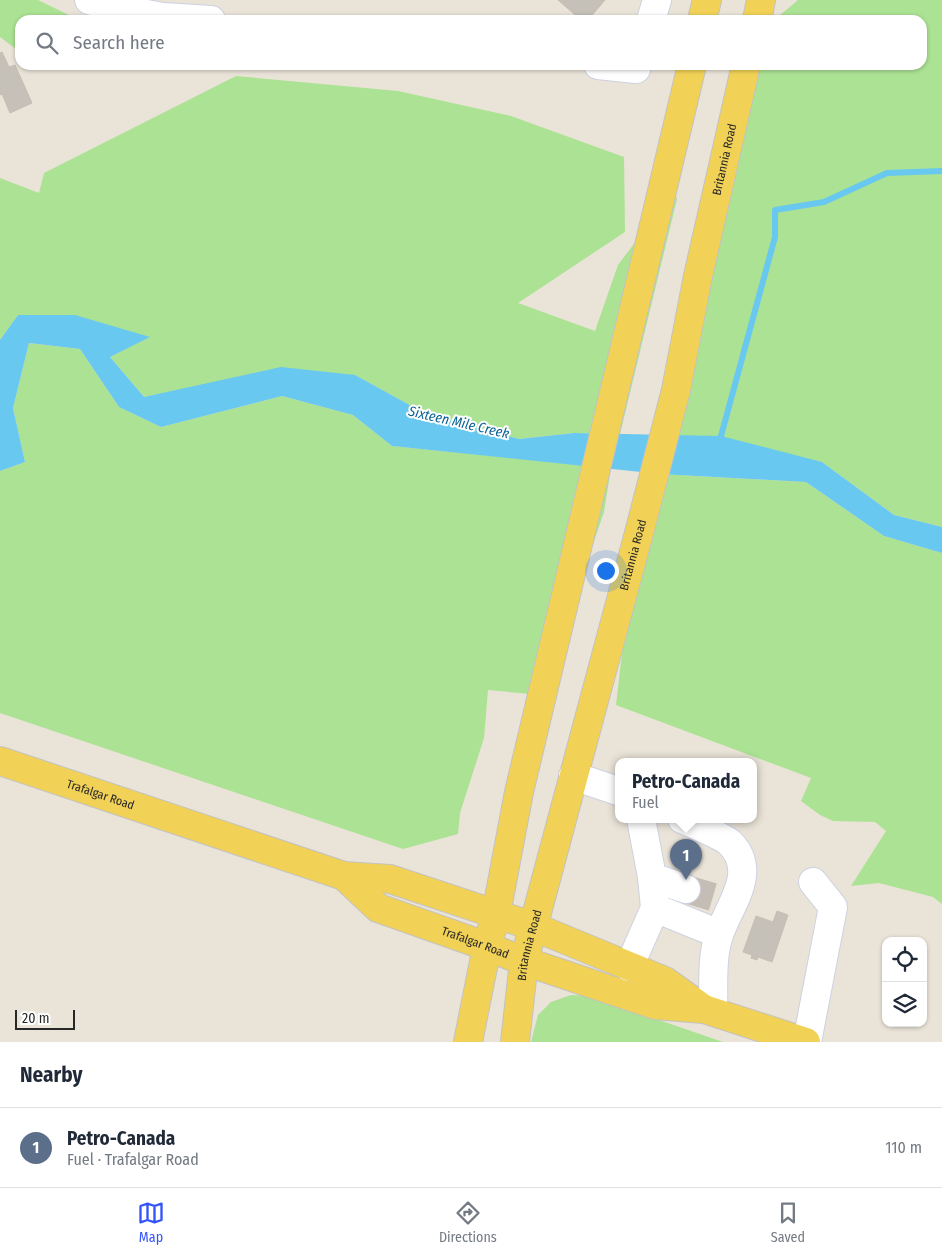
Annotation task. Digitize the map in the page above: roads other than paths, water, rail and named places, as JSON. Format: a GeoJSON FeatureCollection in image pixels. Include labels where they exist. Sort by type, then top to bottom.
{"type":"FeatureCollection","features":[{"type":"Feature","properties":{"kind":"main road"},"geometry":{"type":"LineString","coordinates":[[703,15],[706,0]]}},
{"type":"Feature","properties":{"kind":"main road"},"geometry":{"type":"LineString","coordinates":[[758,15],[761,0]]}},
{"type":"Feature","properties":{"kind":"main road"},"geometry":{"type":"LineString","coordinates":[[468,1042],[487,947],[496,914],[519,792],[691,70]]}},
{"type":"Feature","properties":{"kind":"main road","name":"Britannia Road"},"geometry":{"type":"LineString","coordinates":[[515,1042],[524,961],[532,926],[676,390],[698,276],[745,70]]}},
{"type":"Feature","properties":{"kind":"main road","name":"Trafalgar Road"},"geometry":{"type":"LineString","coordinates":[[0,761],[344,876],[390,879],[532,926],[665,981],[708,1010]]}},
{"type":"Feature","properties":{"kind":"main road","name":"Trafalgar Road"},"geometry":{"type":"LineString","coordinates":[[344,876],[378,908],[524,961],[655,1005],[708,1010],[807,1042]]}},
{"type":"Feature","properties":{"kind":"lane"},"geometry":{"type":"LineString","coordinates":[[89,0],[124,10],[152,15]]}},
{"type":"Feature","properties":{"kind":"lane"},"geometry":{"type":"LineString","coordinates":[[652,15],[657,0]]}},
{"type":"Feature","properties":{"kind":"lane"},"geometry":{"type":"LineString","coordinates":[[573,776],[615,790]]}},
{"type":"Feature","properties":{"kind":"lane"},"geometry":{"type":"LineString","coordinates":[[629,967],[655,908],[652,877],[642,823]]}},
{"type":"Feature","properties":{"kind":"lane"},"geometry":{"type":"LineString","coordinates":[[690,823],[730,842],[742,863],[741,884],[723,900],[708,1010]]}},
{"type":"Feature","properties":{"kind":"lane"},"geometry":{"type":"LineString","coordinates":[[652,877],[686,889]]}},
{"type":"Feature","properties":{"kind":"lane"},"geometry":{"type":"LineString","coordinates":[[807,1042],[833,907],[813,882]]}},
{"type":"Feature","properties":{"kind":"lane"},"geometry":{"type":"LineString","coordinates":[[655,908],[719,934]]}},
{"type":"Feature","properties":{"kind":"water"},"geometry":{"type":"Polygon","coordinates":[[[18,315],[75,315],[150,337],[110,357],[144,397],[281,367],[355,375],[426,414],[519,439],[574,433],[721,436],[822,462],[894,515],[942,527],[942,553],[884,536],[806,482],[660,474],[392,446],[353,415],[282,396],[161,427],[119,407],[80,349],[29,343],[13,408],[25,462],[0,471],[0,340],[18,315]]]}},
{"type":"Feature","properties":{"kind":"waterway"},"geometry":{"type":"LineString","coordinates":[[716,443],[721,436],[775,237],[775,210],[824,202],[887,173],[942,171]]}},
{"type":"Feature","properties":{"kind":"tunnel"},"geometry":{"type":"LineString","coordinates":[[686,889],[713,897]]}},
{"type":"Feature","properties":{"kind":"place","name":"Petro-Canada"},"geometry":{"type":"Point","coordinates":[686,880]}},
{"type":"Feature","properties":{"kind":"water label","name":"Sixteen Mile Creek"},"geometry":{"type":"Point","coordinates":[459,422]}}]}
